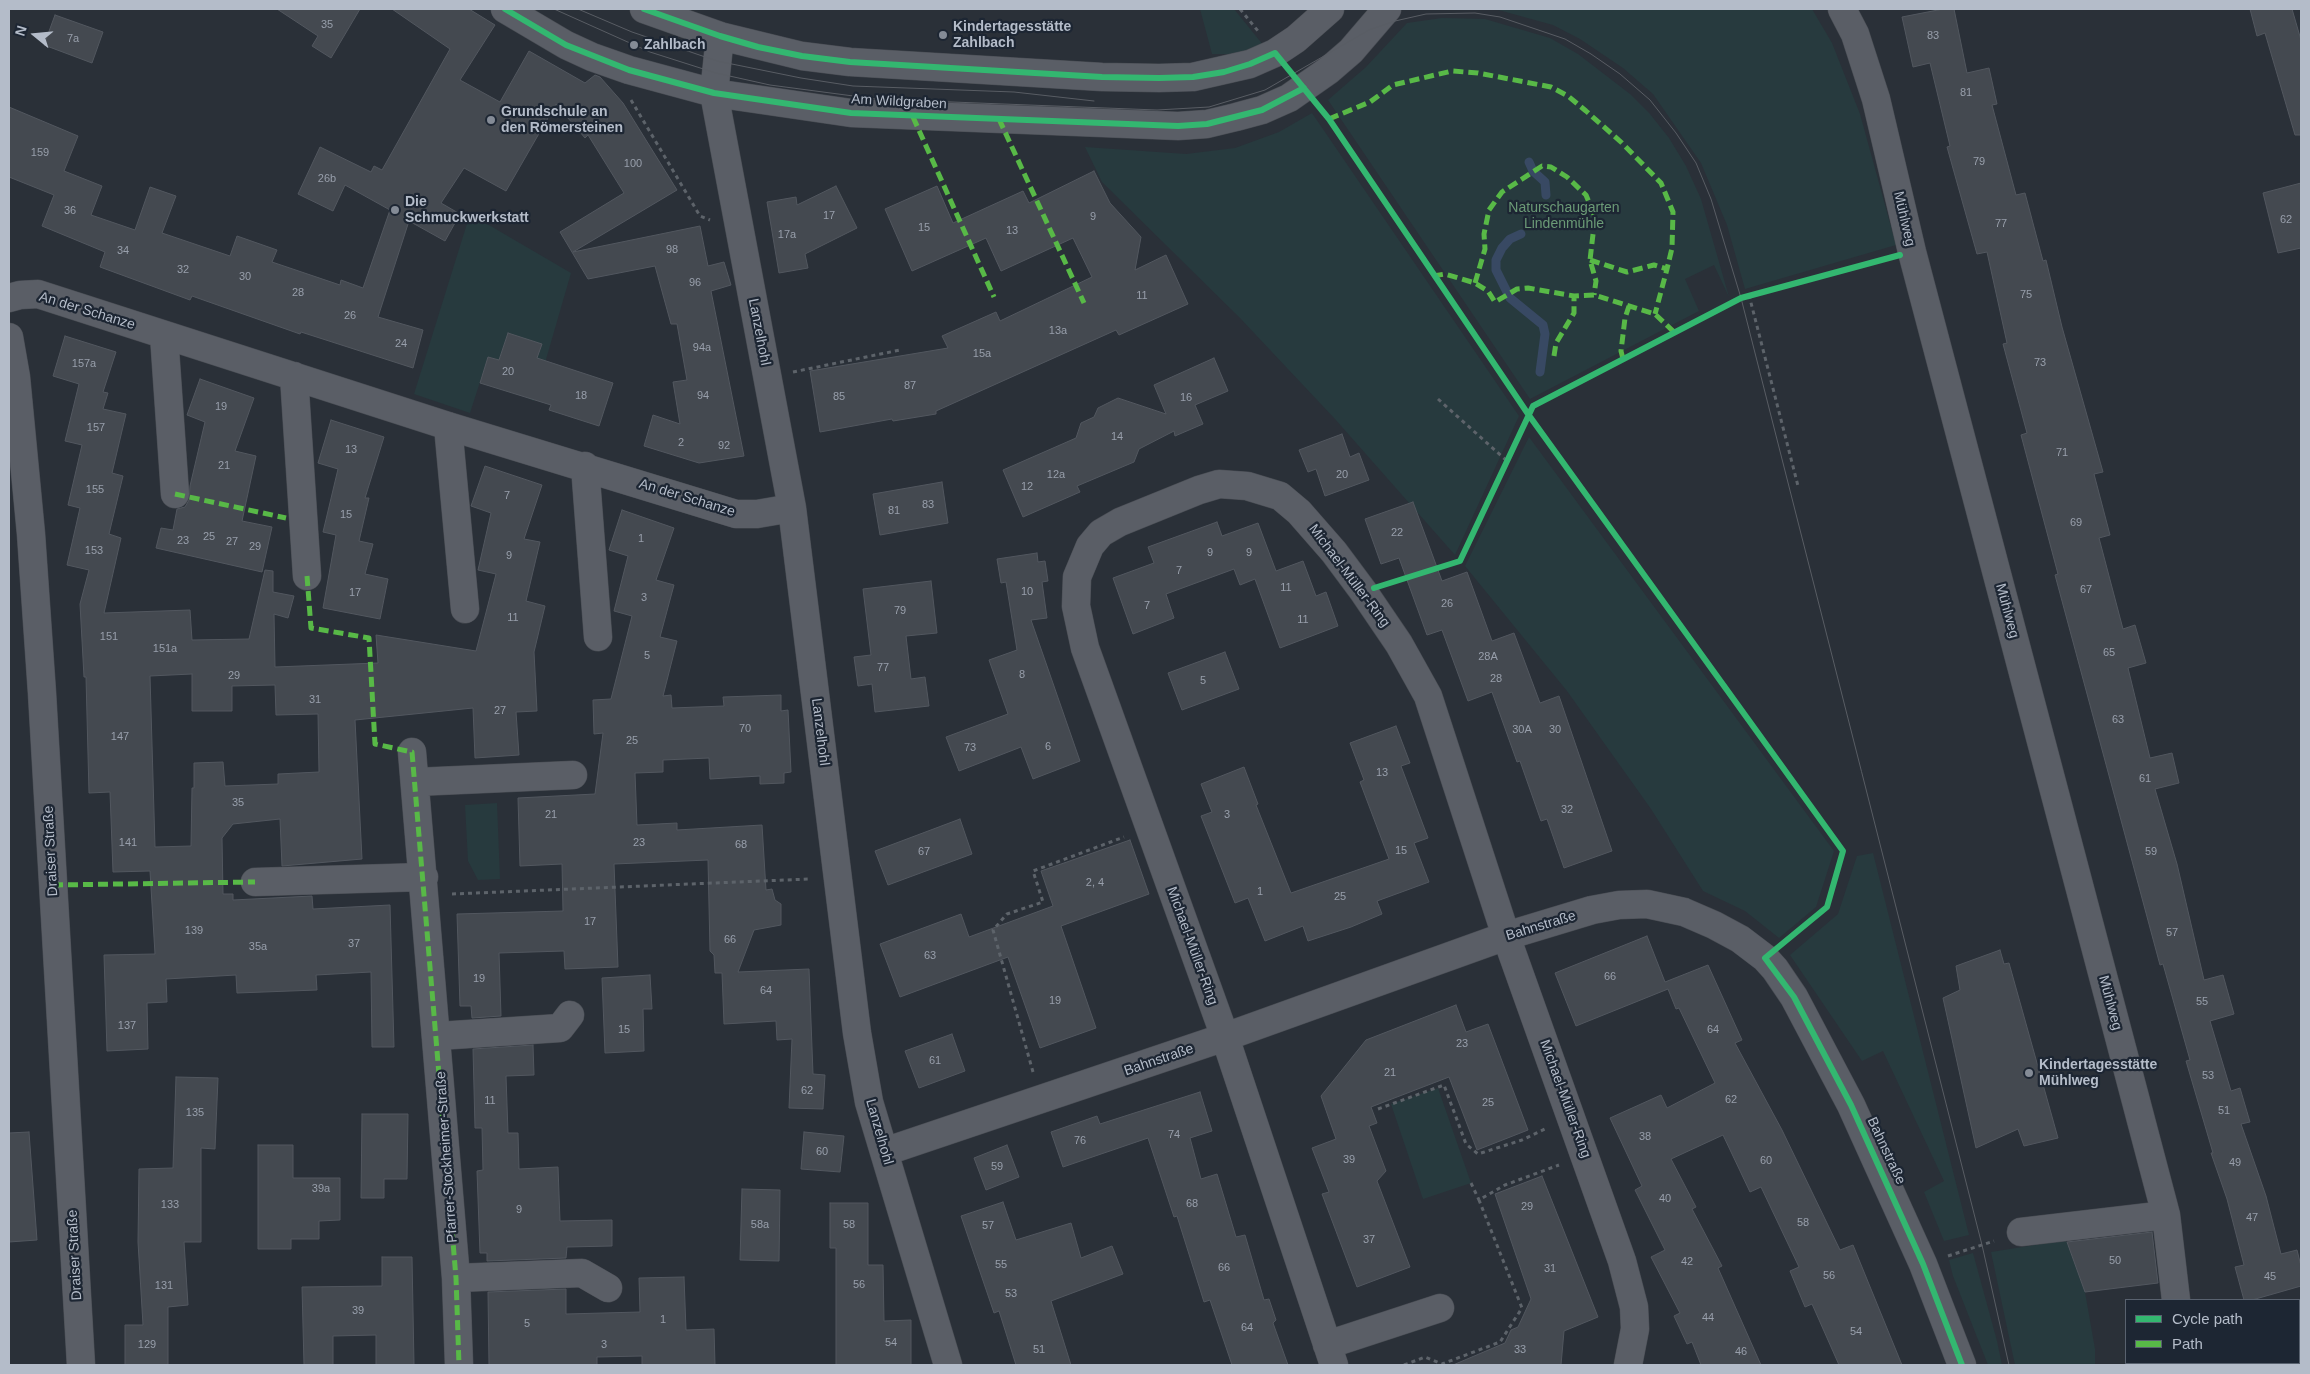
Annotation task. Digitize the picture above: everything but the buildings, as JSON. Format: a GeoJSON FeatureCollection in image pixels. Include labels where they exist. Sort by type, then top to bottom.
{"type":"FeatureCollection","features":[{"type":"Feature","properties":{"kind":"street","name":"Am Wildgraben"},"geometry":{"type":"LineString","coordinates":[[505,9],[566,45],[592,57],[629,70],[714,93],[860,114],[1178,126],[1207,124],[1262,110],[1304,88],[1351,51],[1388,9]]}},
{"type":"Feature","properties":{"kind":"street"},"geometry":{"type":"LineString","coordinates":[[644,9],[720,36],[802,56],[850,62],[1102,77],[1193,77],[1250,64],[1275,53],[1296,39],[1330,9]]}},
{"type":"Feature","properties":{"kind":"street","name":"Mühlweg"},"geometry":{"type":"LineString","coordinates":[[1842,9],[1855,34],[1876,99],[1912,252],[2166,1216],[2176,1299]]}},
{"type":"Feature","properties":{"kind":"street"},"geometry":{"type":"LineString","coordinates":[[714,93],[720,36]]}},
{"type":"Feature","properties":{"kind":"street","name":"Lanzelhohl"},"geometry":{"type":"LineString","coordinates":[[714,93],[792,508],[858,1043],[869,1102],[948,1365]]}},
{"type":"Feature","properties":{"kind":"street","name":"An der Schanze"},"geometry":{"type":"LineString","coordinates":[[9,298],[38,294],[448,426],[736,514],[757,514],[792,508]]}},
{"type":"Feature","properties":{"kind":"street"},"geometry":{"type":"LineString","coordinates":[[164,335],[175,494]]}},
{"type":"Feature","properties":{"kind":"street","name":"Draiser Straße"},"geometry":{"type":"LineString","coordinates":[[9,337],[18,397],[42,684],[81,1365]]}},
{"type":"Feature","properties":{"kind":"street"},"geometry":{"type":"LineString","coordinates":[[294,376],[307,576]]}},
{"type":"Feature","properties":{"kind":"street"},"geometry":{"type":"LineString","coordinates":[[448,426],[465,609]]}},
{"type":"Feature","properties":{"kind":"street"},"geometry":{"type":"LineString","coordinates":[[584,466],[598,637]]}},
{"type":"Feature","properties":{"kind":"street","name":"Michael-Müller-Ring"},"geometry":{"type":"LineString","coordinates":[[1331,1355],[1224,1037],[1085,648],[1076,606],[1077,576],[1090,546],[1102,533],[1120,522],[1199,490],[1220,484],[1247,486],[1280,496],[1299,512],[1334,552],[1400,644],[1428,696],[1506,936],[1622,1261],[1634,1307],[1634,1329],[1628,1365]]}},
{"type":"Feature","properties":{"kind":"street","name":"Pfarrer-Stockheimer-Straße"},"geometry":{"type":"LineString","coordinates":[[412,752],[438,1036],[456,1278],[459,1365]]}},
{"type":"Feature","properties":{"kind":"street"},"geometry":{"type":"LineString","coordinates":[[415,782],[573,775]]}},
{"type":"Feature","properties":{"kind":"street"},"geometry":{"type":"LineString","coordinates":[[256,882],[424,877]]}},
{"type":"Feature","properties":{"kind":"street","name":"Bahnstraße"},"geometry":{"type":"LineString","coordinates":[[884,1152],[1224,1037],[1506,936],[1592,910],[1619,905],[1648,904],[1684,912],[1740,939],[1765,958],[1794,997],[1851,1106],[1923,1264],[1962,1365]]}},
{"type":"Feature","properties":{"kind":"street"},"geometry":{"type":"LineString","coordinates":[[438,1036],[560,1028],[570,1014]]}},
{"type":"Feature","properties":{"kind":"street"},"geometry":{"type":"LineString","coordinates":[[2021,1232],[2166,1216]]}},
{"type":"Feature","properties":{"kind":"street"},"geometry":{"type":"LineString","coordinates":[[456,1278],[582,1272],[608,1288]]}},
{"type":"Feature","properties":{"kind":"street"},"geometry":{"type":"LineString","coordinates":[[1331,1355],[1440,1308]]}},
{"type":"Feature","properties":{"kind":"path"},"geometry":{"type":"LineString","coordinates":[[1240,9],[1262,37]]}},
{"type":"Feature","properties":{"kind":"path"},"geometry":{"type":"LineString","coordinates":[[625,94],[632,101],[700,216],[710,219],[715,227]]}},
{"type":"Feature","properties":{"kind":"path"},"geometry":{"type":"LineString","coordinates":[[1749,295],[1798,486]]}},
{"type":"Feature","properties":{"kind":"path"},"geometry":{"type":"LineString","coordinates":[[768,377],[900,350]]}},
{"type":"Feature","properties":{"kind":"path"},"geometry":{"type":"LineString","coordinates":[[1438,399],[1507,461]]}},
{"type":"Feature","properties":{"kind":"path"},"geometry":{"type":"LineString","coordinates":[[1040,1100],[993,930],[1008,914],[1043,902],[1033,871],[1149,827]]}},
{"type":"Feature","properties":{"kind":"path"},"geometry":{"type":"LineString","coordinates":[[424,877],[444,894],[838,878]]}},
{"type":"Feature","properties":{"kind":"path"},"geometry":{"type":"LineString","coordinates":[[1378,1109],[1444,1086],[1466,1144],[1478,1154],[1522,1140],[1571,1118]]}},
{"type":"Feature","properties":{"kind":"path"},"geometry":{"type":"LineString","coordinates":[[1479,1200],[1505,1185],[1584,1154]]}},
{"type":"Feature","properties":{"kind":"path"},"geometry":{"type":"LineString","coordinates":[[1404,1365],[1425,1357],[1442,1364],[1500,1342],[1522,1308],[1471,1183]]}},
{"type":"Feature","properties":{"kind":"path"},"geometry":{"type":"LineString","coordinates":[[1923,1264],[2021,1232]]}},
{"type":"Feature","properties":{"kind":"green space"},"geometry":{"type":"Polygon","coordinates":[[[1200,9],[1234,9],[1264,46],[1237,54],[1212,54],[1200,9]]]}},
{"type":"Feature","properties":{"kind":"green space"},"geometry":{"type":"Polygon","coordinates":[[[1495,9],[1812,9],[1832,43],[1860,114],[1896,245],[1745,289],[1727,225],[1701,163],[1653,94],[1623,68],[1580,39],[1553,25],[1495,9]]]}},
{"type":"Feature","properties":{"kind":"green space","name":"Naturschaugarten Lindenmühle"},"geometry":{"type":"Polygon","coordinates":[[[1442,18],[1485,19],[1550,38],[1578,54],[1630,94],[1650,114],[1669,138],[1686,166],[1701,199],[1729,297],[1714,265],[1685,279],[1699,311],[1530,399],[1328,100],[1366,67],[1407,23],[1442,18]]]}},
{"type":"Feature","properties":{"kind":"green space"},"geometry":{"type":"Polygon","coordinates":[[[1312,113],[1519,416],[1455,555],[1335,419],[1240,318],[1102,182],[1085,147],[1186,154],[1235,148],[1279,132],[1312,113]]]}},
{"type":"Feature","properties":{"kind":"green space"},"geometry":{"type":"Polygon","coordinates":[[[470,214],[571,273],[534,401],[525,397],[542,344],[508,333],[499,360],[488,357],[470,413],[414,394],[470,214]]]}},
{"type":"Feature","properties":{"kind":"green space"},"geometry":{"type":"Polygon","coordinates":[[[1529,437],[1834,851],[1816,907],[1779,938],[1745,911],[1703,891],[1651,809],[1567,691],[1465,566],[1529,437]]]}},
{"type":"Feature","properties":{"kind":"green space"},"geometry":{"type":"Polygon","coordinates":[[[497,803],[500,879],[478,880],[468,861],[465,805],[497,803]]]}},
{"type":"Feature","properties":{"kind":"green space"},"geometry":{"type":"Polygon","coordinates":[[[1873,853],[1969,1235],[1944,1241],[1924,1192],[1944,1181],[1883,1051],[1862,1061],[1790,955],[1838,914],[1857,856],[1873,853]]]}},
{"type":"Feature","properties":{"kind":"green space"},"geometry":{"type":"Polygon","coordinates":[[[1438,1088],[1471,1183],[1423,1199],[1391,1104],[1438,1088]]]}},
{"type":"Feature","properties":{"kind":"green space"},"geometry":{"type":"Polygon","coordinates":[[[2066,1240],[2085,1292],[2095,1349],[2095,1365],[2015,1365],[1991,1252],[2066,1240]]]}},
{"type":"Feature","properties":{"kind":"green space"},"geometry":{"type":"Polygon","coordinates":[[[1973,1253],[2002,1365],[1988,1365],[1953,1276],[1949,1260],[1973,1253]]]}},
{"type":"Feature","properties":{"kind":"waterway"},"geometry":{"type":"LineString","coordinates":[[1529,162],[1533,171],[1545,182],[1546,195]]}},
{"type":"Feature","properties":{"kind":"waterway"},"geometry":{"type":"LineString","coordinates":[[1521,234],[1510,239],[1502,248],[1496,260],[1496,270],[1510,298],[1543,325],[1545,334],[1540,372]]}},
{"type":"Feature","properties":{"kind":"tram line"},"geometry":{"type":"LineString","coordinates":[[554,9],[650,52],[716,73],[770,85],[876,99],[1157,110],[1209,107],[1265,90],[1369,30],[1395,21],[1426,14],[1475,13],[1500,17],[1565,39],[1620,74],[1650,100],[1676,133],[1696,163],[1711,199],[1741,298],[1982,1245],[2009,1365]]}},
{"type":"Feature","properties":{"kind":"tram line"},"geometry":{"type":"LineString","coordinates":[[578,9],[632,32],[717,61],[801,78],[853,86],[1014,92],[1094,101]]}},
{"type":"Feature","properties":{"kind":"marked path"},"geometry":{"type":"LineString","coordinates":[[1329,119],[1370,102],[1393,85],[1452,71],[1478,73],[1551,87],[1568,96],[1586,111],[1622,143],[1661,183],[1673,212],[1672,248],[1667,269]]}},
{"type":"Feature","properties":{"kind":"marked path"},"geometry":{"type":"LineString","coordinates":[[913,117],[994,297]]}},
{"type":"Feature","properties":{"kind":"marked path"},"geometry":{"type":"LineString","coordinates":[[999,119],[1084,303]]}},
{"type":"Feature","properties":{"kind":"marked path"},"geometry":{"type":"LineString","coordinates":[[1475,283],[1485,249],[1484,234],[1489,210],[1502,192],[1542,166],[1551,167],[1567,177],[1586,195],[1595,217],[1590,260],[1596,281],[1594,295]]}},
{"type":"Feature","properties":{"kind":"marked path"},"geometry":{"type":"LineString","coordinates":[[1590,260],[1627,272],[1654,265],[1667,269],[1655,314]]}},
{"type":"Feature","properties":{"kind":"marked path"},"geometry":{"type":"LineString","coordinates":[[1433,276],[1445,274],[1475,283],[1488,291],[1495,302],[1517,289],[1528,288],[1574,296],[1594,295],[1655,314],[1675,333]]}},
{"type":"Feature","properties":{"kind":"marked path"},"geometry":{"type":"LineString","coordinates":[[1554,356],[1556,343],[1574,313],[1574,296]]}},
{"type":"Feature","properties":{"kind":"marked path"},"geometry":{"type":"LineString","coordinates":[[1623,359],[1621,351],[1625,318],[1629,306]]}},
{"type":"Feature","properties":{"kind":"marked path"},"geometry":{"type":"LineString","coordinates":[[175,494],[286,518]]}},
{"type":"Feature","properties":{"kind":"marked path"},"geometry":{"type":"LineString","coordinates":[[307,576],[311,628],[369,638],[375,744],[412,752],[456,1278],[459,1365]]}},
{"type":"Feature","properties":{"kind":"marked path"},"geometry":{"type":"LineString","coordinates":[[53,885],[255,882]]}},
{"type":"Feature","properties":{"kind":"cycle path"},"geometry":{"type":"LineString","coordinates":[[505,9],[566,45],[629,70],[714,93],[851,113],[1178,126],[1207,124],[1262,110],[1304,88]]}},
{"type":"Feature","properties":{"kind":"cycle path"},"geometry":{"type":"LineString","coordinates":[[644,9],[720,36],[758,47],[802,56],[850,62],[1102,77],[1159,78],[1193,77],[1224,72],[1250,64],[1275,53],[1329,119],[1528,414],[1843,851],[1827,907],[1765,958],[1794,997],[1851,1105],[1923,1264],[1962,1365]]}},
{"type":"Feature","properties":{"kind":"cycle path"},"geometry":{"type":"LineString","coordinates":[[1374,588],[1460,561],[1533,406],[1741,298],[1900,255]]}},
{"type":"Feature","properties":{"kind":"place","name":"Kindertagesstätte Zahlbach"},"geometry":{"type":"Point","coordinates":[943,35]}},
{"type":"Feature","properties":{"kind":"place","name":"Zahlbach"},"geometry":{"type":"Point","coordinates":[634,45]}},
{"type":"Feature","properties":{"kind":"place","name":"Grundschule an den Römersteinen"},"geometry":{"type":"Point","coordinates":[491,120]}},
{"type":"Feature","properties":{"kind":"place","name":"Die Schmuckwerkstatt"},"geometry":{"type":"Point","coordinates":[395,210]}},
{"type":"Feature","properties":{"kind":"place","name":"Kindertagesstätte Mühlweg"},"geometry":{"type":"Point","coordinates":[2029,1073]}}]}
